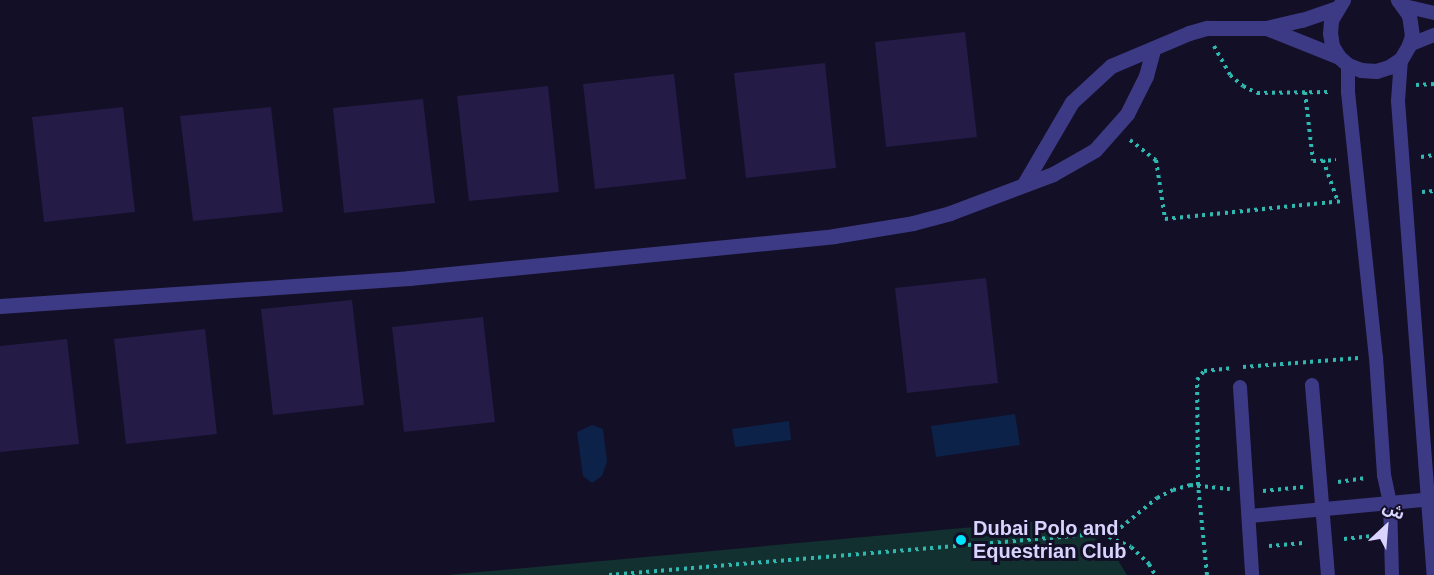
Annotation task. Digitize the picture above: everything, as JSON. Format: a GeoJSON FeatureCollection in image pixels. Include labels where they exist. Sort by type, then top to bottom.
{"type":"FeatureCollection","features":[{"type":"Feature","properties":{"kind":"street"},"geometry":{"type":"LineString","coordinates":[[1266,28],[1361,70],[1376,71],[1389,67],[1405,52],[1411,26],[1401,3]]}},
{"type":"Feature","properties":{"kind":"street"},"geometry":{"type":"LineString","coordinates":[[1339,4],[1330,33],[1344,61]]}},
{"type":"Feature","properties":{"kind":"street"},"geometry":{"type":"LineString","coordinates":[[1024,184],[1072,102],[1111,66],[1170,40],[1208,28],[1266,28],[1302,20],[1339,4]]}},
{"type":"Feature","properties":{"kind":"street"},"geometry":{"type":"LineString","coordinates":[[0,306],[410,278],[864,232],[950,213],[1053,174],[1095,150],[1127,114],[1139,92],[1154,49]]}},
{"type":"Feature","properties":{"kind":"lane"},"geometry":{"type":"LineString","coordinates":[[1401,3],[1434,13]]}},
{"type":"Feature","properties":{"kind":"lane"},"geometry":{"type":"LineString","coordinates":[[1434,35],[1405,52],[1398,86],[1404,194],[1430,499],[1434,575]]}},
{"type":"Feature","properties":{"kind":"lane"},"geometry":{"type":"LineString","coordinates":[[1344,61],[1376,357],[1384,475],[1390,503],[1392,575]]}},
{"type":"Feature","properties":{"kind":"lane"},"geometry":{"type":"LineString","coordinates":[[1312,385],[1328,575]]}},
{"type":"Feature","properties":{"kind":"lane"},"geometry":{"type":"LineString","coordinates":[[1240,387],[1249,493],[1252,575]]}},
{"type":"Feature","properties":{"kind":"lane"},"geometry":{"type":"LineString","coordinates":[[1250,516],[1430,499]]}},
{"type":"Feature","properties":{"kind":"path"},"geometry":{"type":"LineString","coordinates":[[1208,28],[1221,62],[1230,75],[1243,86],[1257,93],[1348,92]]}},
{"type":"Feature","properties":{"kind":"path"},"geometry":{"type":"LineString","coordinates":[[1398,86],[1434,84]]}},
{"type":"Feature","properties":{"kind":"path"},"geometry":{"type":"LineString","coordinates":[[1114,131],[1144,148],[1156,160],[1165,219],[1338,202],[1359,197]]}},
{"type":"Feature","properties":{"kind":"path"},"geometry":{"type":"LineString","coordinates":[[1323,160],[1338,202]]}},
{"type":"Feature","properties":{"kind":"path"},"geometry":{"type":"LineString","coordinates":[[1404,194],[1434,191]]}},
{"type":"Feature","properties":{"kind":"path"},"geometry":{"type":"LineString","coordinates":[[1109,537],[1157,498],[1173,490],[1198,485],[1222,486],[1249,493]]}},
{"type":"Feature","properties":{"kind":"path"},"geometry":{"type":"LineString","coordinates":[[609,575],[1094,534],[1109,537],[1131,547],[1149,564],[1155,575]]}},
{"type":"Feature","properties":{"kind":"green space","name":"Dubai Polo and Equestrian Club"},"geometry":{"type":"Polygon","coordinates":[[[1040,521],[1083,529],[1113,552],[1127,575],[447,575],[1040,521]]]}},
{"type":"Feature","properties":{"kind":"water"},"geometry":{"type":"Polygon","coordinates":[[[1015,414],[1020,445],[936,457],[931,426],[1015,414]]]}},
{"type":"Feature","properties":{"kind":"water"},"geometry":{"type":"Polygon","coordinates":[[[789,421],[791,440],[735,447],[732,429],[789,421]]]}},
{"type":"Feature","properties":{"kind":"water"},"geometry":{"type":"Polygon","coordinates":[[[592,425],[603,429],[607,462],[602,476],[592,483],[583,476],[577,432],[592,425]]]}},
{"type":"Feature","properties":{"kind":"building"},"geometry":{"type":"Polygon","coordinates":[[[965,32],[977,137],[886,147],[875,42],[965,32]]]}},
{"type":"Feature","properties":{"kind":"building"},"geometry":{"type":"Polygon","coordinates":[[[825,63],[836,168],[746,178],[734,73],[825,63]]]}},
{"type":"Feature","properties":{"kind":"building"},"geometry":{"type":"Polygon","coordinates":[[[674,74],[686,179],[595,189],[583,84],[674,74]]]}},
{"type":"Feature","properties":{"kind":"building"},"geometry":{"type":"Polygon","coordinates":[[[548,86],[559,192],[469,201],[457,96],[548,86]]]}},
{"type":"Feature","properties":{"kind":"building"},"geometry":{"type":"Polygon","coordinates":[[[423,99],[435,203],[344,213],[333,108],[423,99]]]}},
{"type":"Feature","properties":{"kind":"building"},"geometry":{"type":"Polygon","coordinates":[[[123,107],[135,212],[44,222],[32,117],[123,107]]]}},
{"type":"Feature","properties":{"kind":"building"},"geometry":{"type":"Polygon","coordinates":[[[271,107],[283,212],[193,221],[180,116],[271,107]]]}},
{"type":"Feature","properties":{"kind":"building"},"geometry":{"type":"Polygon","coordinates":[[[986,278],[998,383],[907,393],[895,288],[986,278]]]}},
{"type":"Feature","properties":{"kind":"building"},"geometry":{"type":"Polygon","coordinates":[[[352,300],[364,405],[273,415],[261,309],[352,300]]]}},
{"type":"Feature","properties":{"kind":"building"},"geometry":{"type":"Polygon","coordinates":[[[483,317],[495,422],[404,432],[392,327],[483,317]]]}},
{"type":"Feature","properties":{"kind":"building"},"geometry":{"type":"Polygon","coordinates":[[[205,329],[217,434],[126,444],[114,339],[205,329]]]}},
{"type":"Feature","properties":{"kind":"building"},"geometry":{"type":"Polygon","coordinates":[[[67,339],[79,444],[0,452],[0,346],[67,339]]]}},
{"type":"Feature","properties":{"kind":"place","name":"Dubai Polo and Equestrian Club"},"geometry":{"type":"Point","coordinates":[961,540]}}]}
